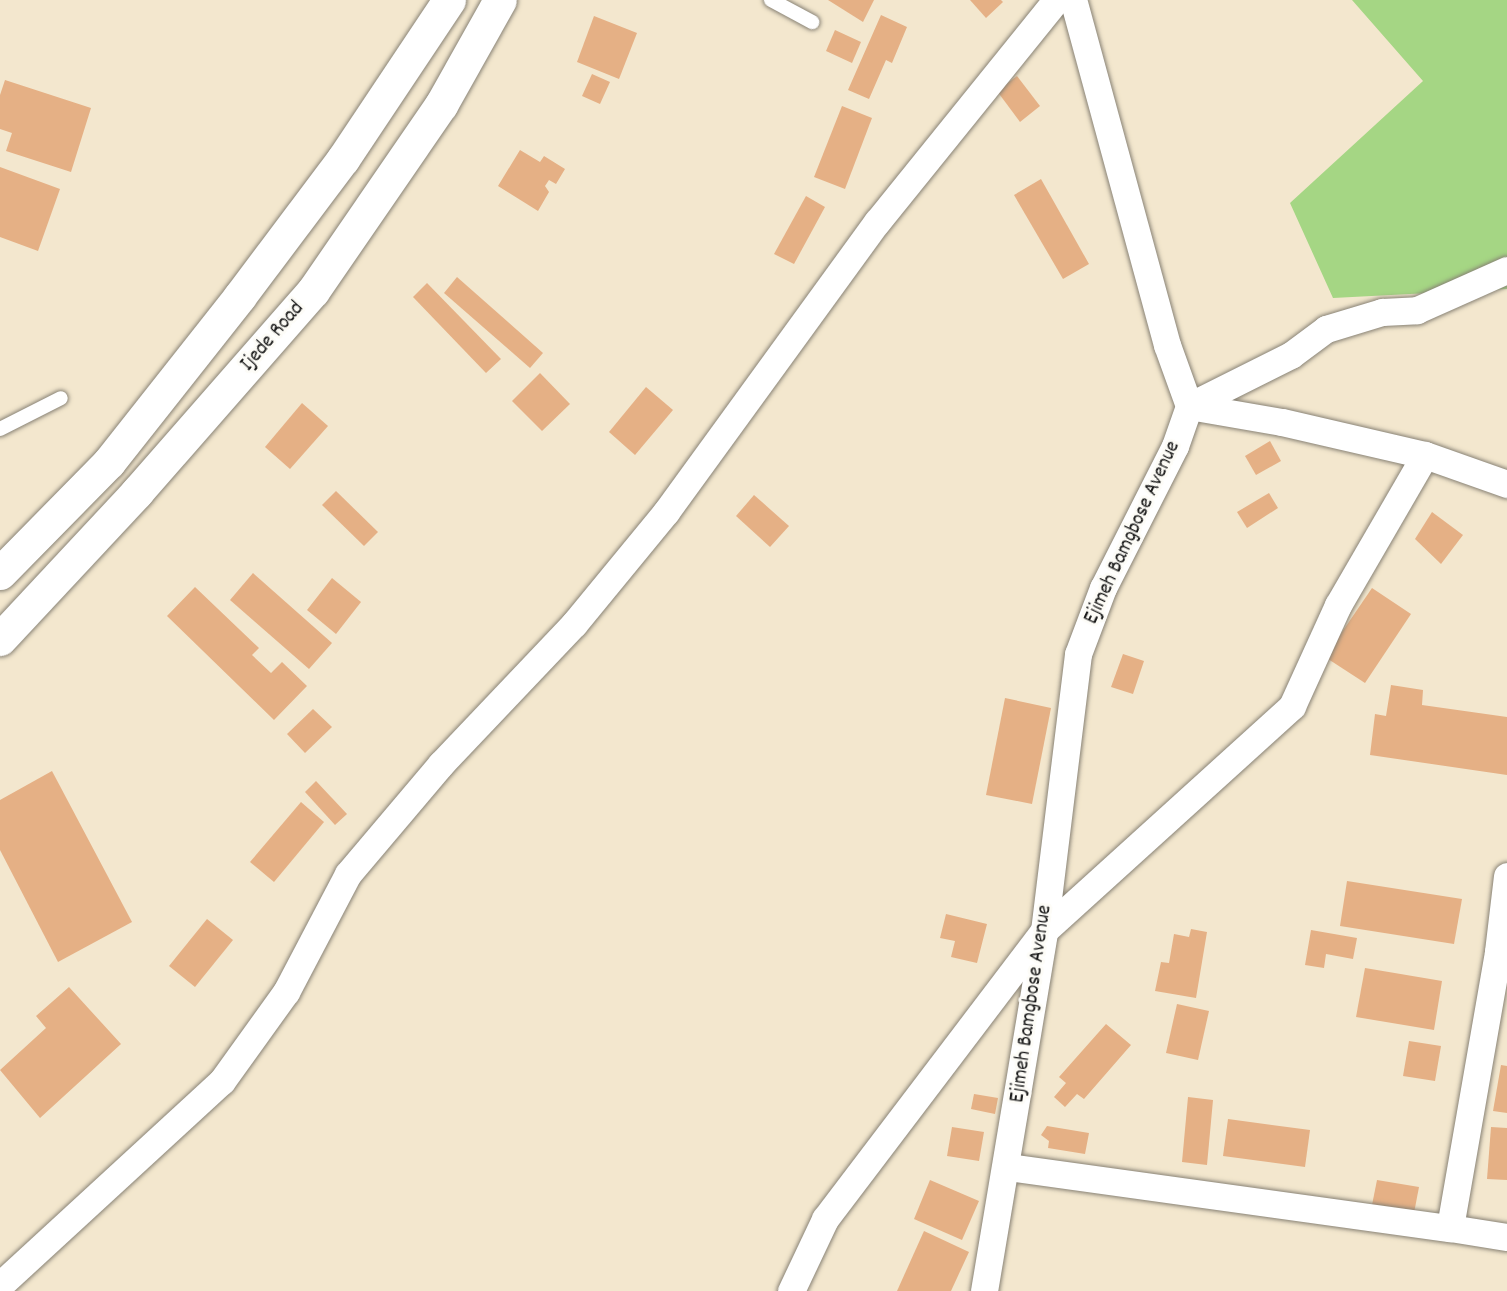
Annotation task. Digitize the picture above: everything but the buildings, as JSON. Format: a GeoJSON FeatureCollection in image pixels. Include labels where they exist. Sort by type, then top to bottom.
{"type":"FeatureCollection","features":[{"type":"Feature","properties":{"kind":"main road"},"geometry":{"type":"LineString","coordinates":[[0,573],[109,462],[240,296],[343,159],[449,0]]}},
{"type":"Feature","properties":{"kind":"main road","name":"Ijede Road"},"geometry":{"type":"LineString","coordinates":[[0,639],[137,492],[313,291],[441,105],[500,0]]}},
{"type":"Feature","properties":{"kind":"street"},"geometry":{"type":"LineString","coordinates":[[0,1285],[222,1081],[286,992],[348,874],[441,764],[574,624],[666,512],[877,222],[1056,0]]}},
{"type":"Feature","properties":{"kind":"street"},"geometry":{"type":"LineString","coordinates":[[1073,0],[1167,345],[1189,406]]}},
{"type":"Feature","properties":{"kind":"street"},"geometry":{"type":"LineString","coordinates":[[1189,406],[1291,355],[1326,329],[1382,312],[1417,310],[1507,270]]}},
{"type":"Feature","properties":{"kind":"street"},"geometry":{"type":"LineString","coordinates":[[1189,406],[1282,422],[1425,455],[1507,484]]}},
{"type":"Feature","properties":{"kind":"street","name":"Ejimeh Bamgbose Avenue"},"geometry":{"type":"LineString","coordinates":[[984,1291],[1008,1167],[1044,931],[1078,654],[1103,588],[1174,446],[1189,406]]}},
{"type":"Feature","properties":{"kind":"street"},"geometry":{"type":"LineString","coordinates":[[791,1291],[825,1219],[1044,931],[1292,706],[1338,605],[1425,455]]}},
{"type":"Feature","properties":{"kind":"street"},"geometry":{"type":"LineString","coordinates":[[1450,1228],[1507,876]]}},
{"type":"Feature","properties":{"kind":"street"},"geometry":{"type":"LineString","coordinates":[[1008,1167],[1507,1237]]}},
{"type":"Feature","properties":{"kind":"lane"},"geometry":{"type":"LineString","coordinates":[[771,0],[812,22]]}},
{"type":"Feature","properties":{"kind":"lane"},"geometry":{"type":"LineString","coordinates":[[0,429],[60,398]]}},
{"type":"Feature","properties":{"kind":"green space"},"geometry":{"type":"Polygon","coordinates":[[[1352,0],[1507,0],[1507,289],[1333,298],[1290,203],[1423,81],[1352,0]]]}}]}
